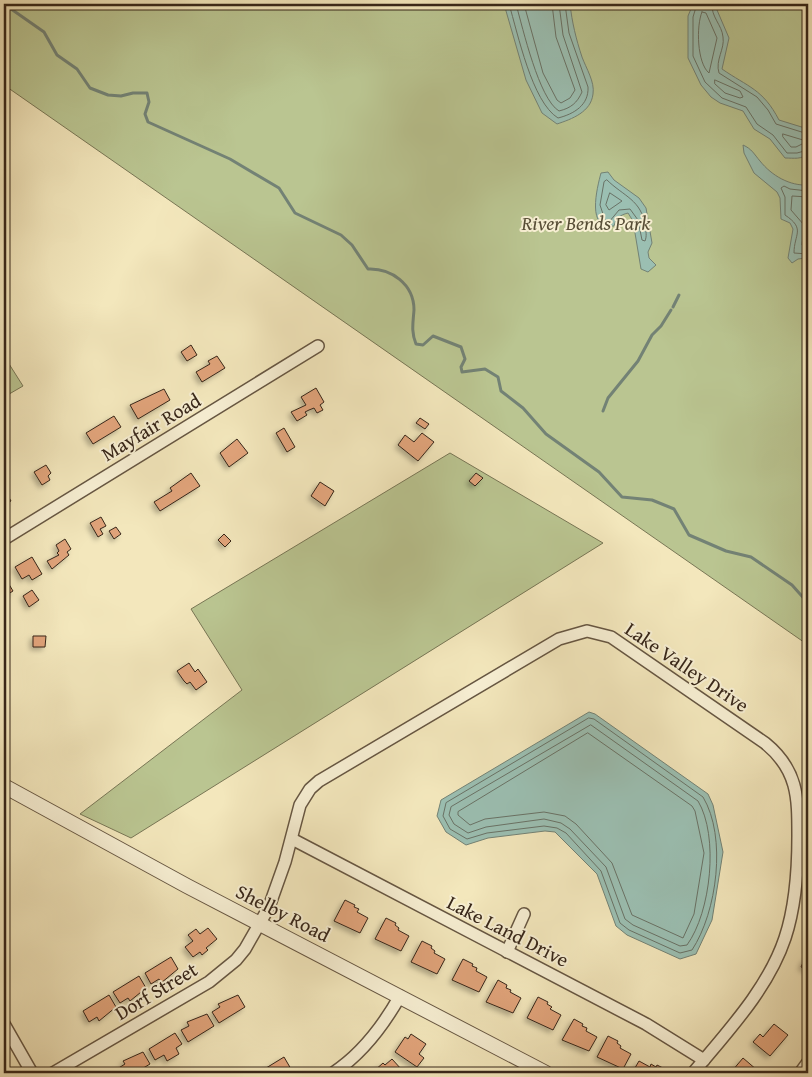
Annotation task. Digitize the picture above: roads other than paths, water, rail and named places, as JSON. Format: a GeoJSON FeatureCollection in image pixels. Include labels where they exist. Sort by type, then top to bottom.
{"type":"FeatureCollection","features":[{"type":"Feature","properties":{"kind":"street","name":"Mayfair Road"},"geometry":{"type":"LineString","coordinates":[[4,540],[318,346]]}},
{"type":"Feature","properties":{"kind":"street","name":"Lake Valley Drive"},"geometry":{"type":"LineString","coordinates":[[260,923],[278,886],[304,797],[310,789],[332,773],[559,639],[579,631],[611,637],[772,748],[788,769],[797,794],[797,878],[785,939],[770,971],[757,992],[693,1073]]}},
{"type":"Feature","properties":{"kind":"street","name":"Shelby Road"},"geometry":{"type":"LineString","coordinates":[[4,786],[119,850],[546,1073]]}},
{"type":"Feature","properties":{"kind":"street","name":"Lake Land Drive"},"geometry":{"type":"LineString","coordinates":[[292,839],[646,1024],[704,1060]]}},
{"type":"Feature","properties":{"kind":"street"},"geometry":{"type":"LineString","coordinates":[[507,952],[524,914]]}},
{"type":"Feature","properties":{"kind":"street","name":"Dorf Street"},"geometry":{"type":"LineString","coordinates":[[53,1073],[218,976],[245,949],[260,923]]}},
{"type":"Feature","properties":{"kind":"street"},"geometry":{"type":"LineString","coordinates":[[333,1073],[353,1058],[368,1042],[388,1018],[400,996]]}},
{"type":"Feature","properties":{"kind":"street"},"geometry":{"type":"LineString","coordinates":[[4,1024],[32,1073]]}},
{"type":"Feature","properties":{"kind":"street"},"geometry":{"type":"LineString","coordinates":[[800,1073],[808,1062]]}},
{"type":"Feature","properties":{"kind":"water"},"geometry":{"type":"Polygon","coordinates":[[[504,4],[570,4],[578,44],[593,89],[589,106],[580,114],[557,124],[542,113],[526,80],[504,4]]]}},
{"type":"Feature","properties":{"kind":"water"},"geometry":{"type":"Polygon","coordinates":[[[693,4],[717,4],[717,10],[729,38],[722,69],[761,95],[779,120],[808,129],[808,153],[806,155],[798,158],[785,158],[770,139],[754,129],[743,111],[720,103],[711,97],[701,85],[688,58],[688,16],[693,4]]]}},
{"type":"Feature","properties":{"kind":"water"},"geometry":{"type":"Polygon","coordinates":[[[743,145],[782,179],[795,184],[808,185],[808,263],[806,258],[798,259],[792,263],[788,258],[793,229],[790,223],[781,219],[780,198],[777,192],[754,173],[744,153],[743,145]]]}},
{"type":"Feature","properties":{"kind":"water"},"geometry":{"type":"Polygon","coordinates":[[[608,172],[614,180],[639,198],[646,208],[652,243],[648,252],[649,258],[656,265],[648,272],[641,269],[633,221],[628,213],[619,217],[614,226],[605,226],[600,222],[597,215],[597,188],[601,173],[608,172]]]}},
{"type":"Feature","properties":{"kind":"water"},"geometry":{"type":"Polygon","coordinates":[[[589,712],[595,714],[708,794],[713,805],[723,852],[712,920],[696,954],[680,959],[627,935],[616,926],[597,874],[555,832],[545,831],[488,838],[466,845],[446,832],[437,816],[441,800],[589,712]]]}},
{"type":"Feature","properties":{"kind":"waterway"},"geometry":{"type":"LineString","coordinates":[[4,4],[44,32],[57,55],[77,69],[90,88],[108,95],[121,96],[133,93],[147,93],[149,102],[145,114],[148,122],[230,159],[279,188],[295,213],[341,235],[352,245],[368,269],[385,271],[400,279],[406,285],[413,301],[413,331],[416,344],[423,345],[433,336],[461,347],[465,359],[461,367],[462,372],[485,369],[498,377],[501,391],[523,408],[546,434],[599,472],[622,497],[652,500],[674,509],[689,535],[726,551],[751,557],[792,585],[808,603]]}},
{"type":"Feature","properties":{"kind":"waterway"},"geometry":{"type":"LineString","coordinates":[[673,307],[679,295]]}},
{"type":"Feature","properties":{"kind":"waterway"},"geometry":{"type":"LineString","coordinates":[[603,411],[608,398],[638,361],[652,335],[661,326],[671,310]]}},
{"type":"Feature","properties":{"kind":"park label","name":"River Bends Park"},"geometry":{"type":"Point","coordinates":[586,223]}}]}
